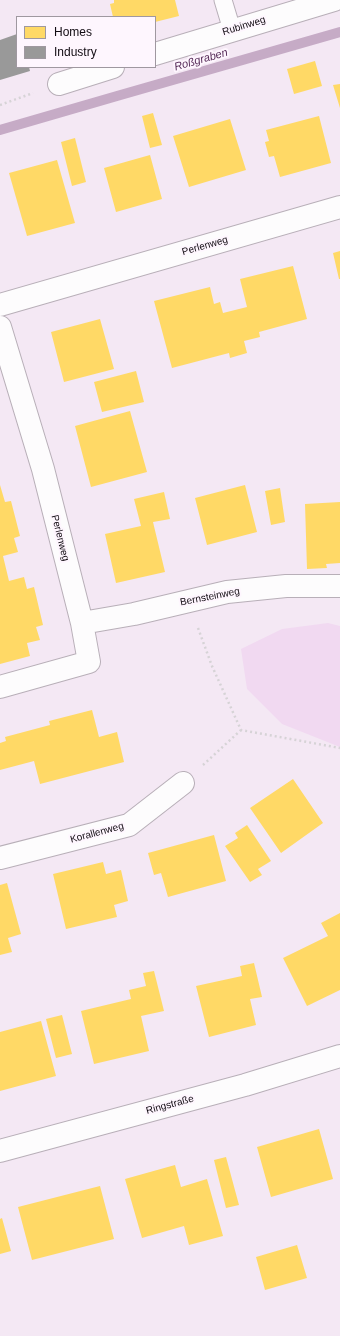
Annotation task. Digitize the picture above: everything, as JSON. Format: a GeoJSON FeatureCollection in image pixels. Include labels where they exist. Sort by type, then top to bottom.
{"type":"FeatureCollection","features":[{"type":"Feature","properties":{"kind":"street","name":"Rubinweg"},"geometry":{"type":"LineString","coordinates":[[156,54],[334,0]]}},
{"type":"Feature","properties":{"kind":"street"},"geometry":{"type":"LineString","coordinates":[[59,84],[110,68]]}},
{"type":"Feature","properties":{"kind":"street","name":"Perlenweg"},"geometry":{"type":"LineString","coordinates":[[0,305],[340,207]]}},
{"type":"Feature","properties":{"kind":"street","name":"Perlenweg"},"geometry":{"type":"LineString","coordinates":[[0,328],[43,469],[82,623],[89,662],[0,687]]}},
{"type":"Feature","properties":{"kind":"street","name":"Bernsteinweg"},"geometry":{"type":"LineString","coordinates":[[82,623],[134,614],[227,592],[279,587],[340,586]]}},
{"type":"Feature","properties":{"kind":"street","name":"Korallenweg"},"geometry":{"type":"LineString","coordinates":[[0,858],[129,824],[183,783]]}},
{"type":"Feature","properties":{"kind":"street","name":"Ringstraße"},"geometry":{"type":"LineString","coordinates":[[0,1151],[245,1085],[340,1056]]}},
{"type":"Feature","properties":{"kind":"lane"},"geometry":{"type":"LineString","coordinates":[[223,0],[232,30]]}},
{"type":"Feature","properties":{"kind":"path"},"geometry":{"type":"LineString","coordinates":[[0,105],[59,84]]}},
{"type":"Feature","properties":{"kind":"path"},"geometry":{"type":"LineString","coordinates":[[189,601],[212,666],[241,730]]}},
{"type":"Feature","properties":{"kind":"path"},"geometry":{"type":"LineString","coordinates":[[241,730],[340,748]]}},
{"type":"Feature","properties":{"kind":"path"},"geometry":{"type":"LineString","coordinates":[[183,783],[241,730]]}},
{"type":"Feature","properties":{"kind":"shaded area"},"geometry":{"type":"Polygon","coordinates":[[[328,623],[340,626],[340,747],[282,724],[247,689],[241,649],[282,629],[328,623]]]}},
{"type":"Feature","properties":{"kind":"building: Homes"},"geometry":{"type":"Polygon","coordinates":[[[114,0],[175,0],[179,16],[156,22],[156,16],[113,16],[110,4],[114,3],[114,0]]]}},
{"type":"Feature","properties":{"kind":"building: Homes"},"geometry":{"type":"Polygon","coordinates":[[[315,61],[322,86],[294,94],[287,69],[315,61]]]}},
{"type":"Feature","properties":{"kind":"building: Homes"},"geometry":{"type":"Polygon","coordinates":[[[340,84],[340,108],[333,85],[340,84]]]}},
{"type":"Feature","properties":{"kind":"building: Homes"},"geometry":{"type":"Polygon","coordinates":[[[153,113],[162,145],[150,148],[142,116],[153,113]]]}},
{"type":"Feature","properties":{"kind":"building: Homes"},"geometry":{"type":"Polygon","coordinates":[[[319,116],[331,163],[280,177],[274,156],[269,157],[265,142],[269,141],[266,130],[319,116]]]}},
{"type":"Feature","properties":{"kind":"building: Homes"},"geometry":{"type":"Polygon","coordinates":[[[230,119],[246,170],[189,187],[173,136],[230,119]]]}},
{"type":"Feature","properties":{"kind":"building: Homes"},"geometry":{"type":"Polygon","coordinates":[[[75,138],[86,182],[72,186],[61,142],[75,138]]]}},
{"type":"Feature","properties":{"kind":"building: Homes"},"geometry":{"type":"Polygon","coordinates":[[[150,155],[162,199],[116,212],[104,168],[150,155]]]}},
{"type":"Feature","properties":{"kind":"building: Homes"},"geometry":{"type":"Polygon","coordinates":[[[57,160],[75,223],[27,236],[9,173],[57,160]]]}},
{"type":"Feature","properties":{"kind":"building: Homes"},"geometry":{"type":"Polygon","coordinates":[[[340,251],[340,279],[339,279],[333,253],[340,251]]]}},
{"type":"Feature","properties":{"kind":"building: Homes"},"geometry":{"type":"Polygon","coordinates":[[[293,266],[307,319],[259,332],[260,337],[244,341],[247,353],[230,358],[229,353],[172,368],[154,301],[210,287],[214,304],[220,302],[223,313],[247,307],[240,279],[293,266]]]}},
{"type":"Feature","properties":{"kind":"building: Homes"},"geometry":{"type":"Polygon","coordinates":[[[100,319],[114,369],[64,382],[51,332],[100,319]]]}},
{"type":"Feature","properties":{"kind":"building: Homes"},"geometry":{"type":"Polygon","coordinates":[[[136,371],[144,402],[102,412],[94,382],[136,371]]]}},
{"type":"Feature","properties":{"kind":"building: Homes"},"geometry":{"type":"Polygon","coordinates":[[[130,411],[147,472],[91,487],[75,426],[130,411]]]}},
{"type":"Feature","properties":{"kind":"building: Homes"},"geometry":{"type":"Polygon","coordinates":[[[0,485],[5,502],[11,501],[20,536],[14,538],[18,552],[3,556],[9,581],[24,577],[27,589],[34,587],[43,625],[36,627],[40,640],[27,643],[30,656],[0,664],[0,485]]]}},
{"type":"Feature","properties":{"kind":"building: Homes"},"geometry":{"type":"Polygon","coordinates":[[[245,485],[257,532],[207,545],[195,498],[245,485]]]}},
{"type":"Feature","properties":{"kind":"building: Homes"},"geometry":{"type":"Polygon","coordinates":[[[280,488],[285,522],[271,525],[265,491],[280,488]]]}},
{"type":"Feature","properties":{"kind":"building: Homes"},"geometry":{"type":"Polygon","coordinates":[[[164,492],[170,519],[153,522],[165,572],[116,583],[105,534],[141,526],[134,499],[164,492]]]}},
{"type":"Feature","properties":{"kind":"building: Homes"},"geometry":{"type":"Polygon","coordinates":[[[340,502],[340,563],[326,564],[327,568],[307,569],[305,504],[340,502]]]}},
{"type":"Feature","properties":{"kind":"building: Homes"},"geometry":{"type":"Polygon","coordinates":[[[92,710],[99,737],[117,732],[124,762],[40,784],[34,761],[0,770],[0,743],[6,741],[5,737],[50,725],[49,721],[92,710]]]}},
{"type":"Feature","properties":{"kind":"building: Homes"},"geometry":{"type":"Polygon","coordinates":[[[293,779],[323,823],[281,853],[250,808],[293,779]]]}},
{"type":"Feature","properties":{"kind":"building: Homes"},"geometry":{"type":"Polygon","coordinates":[[[247,825],[271,861],[258,869],[262,875],[250,882],[225,846],[238,838],[235,833],[247,825]]]}},
{"type":"Feature","properties":{"kind":"building: Homes"},"geometry":{"type":"Polygon","coordinates":[[[214,835],[226,881],[168,897],[161,873],[154,875],[148,853],[214,835]]]}},
{"type":"Feature","properties":{"kind":"building: Homes"},"geometry":{"type":"Polygon","coordinates":[[[103,862],[106,874],[121,870],[128,901],[114,905],[117,917],[66,929],[53,874],[103,862]]]}},
{"type":"Feature","properties":{"kind":"building: Homes"},"geometry":{"type":"Polygon","coordinates":[[[7,883],[21,934],[8,938],[12,952],[0,955],[0,885],[7,883]]]}},
{"type":"Feature","properties":{"kind":"building: Homes"},"geometry":{"type":"Polygon","coordinates":[[[340,913],[340,990],[307,1006],[283,958],[328,936],[321,923],[340,913]]]}},
{"type":"Feature","properties":{"kind":"building: Homes"},"geometry":{"type":"Polygon","coordinates":[[[254,963],[262,997],[250,999],[256,1025],[209,1037],[196,986],[242,976],[240,966],[254,963]]]}},
{"type":"Feature","properties":{"kind":"building: Homes"},"geometry":{"type":"Polygon","coordinates":[[[154,971],[164,1011],[141,1016],[149,1051],[94,1064],[81,1011],[131,999],[129,990],[146,986],[143,973],[154,971]]]}},
{"type":"Feature","properties":{"kind":"building: Homes"},"geometry":{"type":"Polygon","coordinates":[[[62,1015],[72,1054],[56,1058],[46,1019],[62,1015]]]}},
{"type":"Feature","properties":{"kind":"building: Homes"},"geometry":{"type":"Polygon","coordinates":[[[41,1021],[56,1076],[0,1091],[0,1032],[41,1021]]]}},
{"type":"Feature","properties":{"kind":"building: Homes"},"geometry":{"type":"Polygon","coordinates":[[[319,1129],[333,1179],[271,1197],[257,1147],[319,1129]]]}},
{"type":"Feature","properties":{"kind":"building: Homes"},"geometry":{"type":"Polygon","coordinates":[[[226,1157],[239,1205],[226,1208],[214,1160],[226,1157]]]}},
{"type":"Feature","properties":{"kind":"building: Homes"},"geometry":{"type":"Polygon","coordinates":[[[175,1165],[181,1187],[207,1179],[223,1236],[189,1245],[184,1226],[142,1238],[125,1179],[175,1165]]]}},
{"type":"Feature","properties":{"kind":"building: Homes"},"geometry":{"type":"Polygon","coordinates":[[[100,1186],[114,1239],[32,1260],[18,1207],[100,1186]]]}},
{"type":"Feature","properties":{"kind":"building: Homes"},"geometry":{"type":"Polygon","coordinates":[[[2,1218],[11,1251],[0,1254],[0,1219],[2,1218]]]}},
{"type":"Feature","properties":{"kind":"building: Homes"},"geometry":{"type":"Polygon","coordinates":[[[297,1245],[307,1278],[265,1290],[256,1257],[297,1245]]]}},
{"type":"Feature","properties":{"kind":"building: Industry"},"geometry":{"type":"Polygon","coordinates":[[[16,34],[16,68],[29,68],[30,71],[0,80],[0,40],[16,34]]]}},
{"type":"Feature","properties":{"kind":"waterway","name":"Roßgraben"},"geometry":{"type":"LineString","coordinates":[[0,130],[340,32]]}}]}
